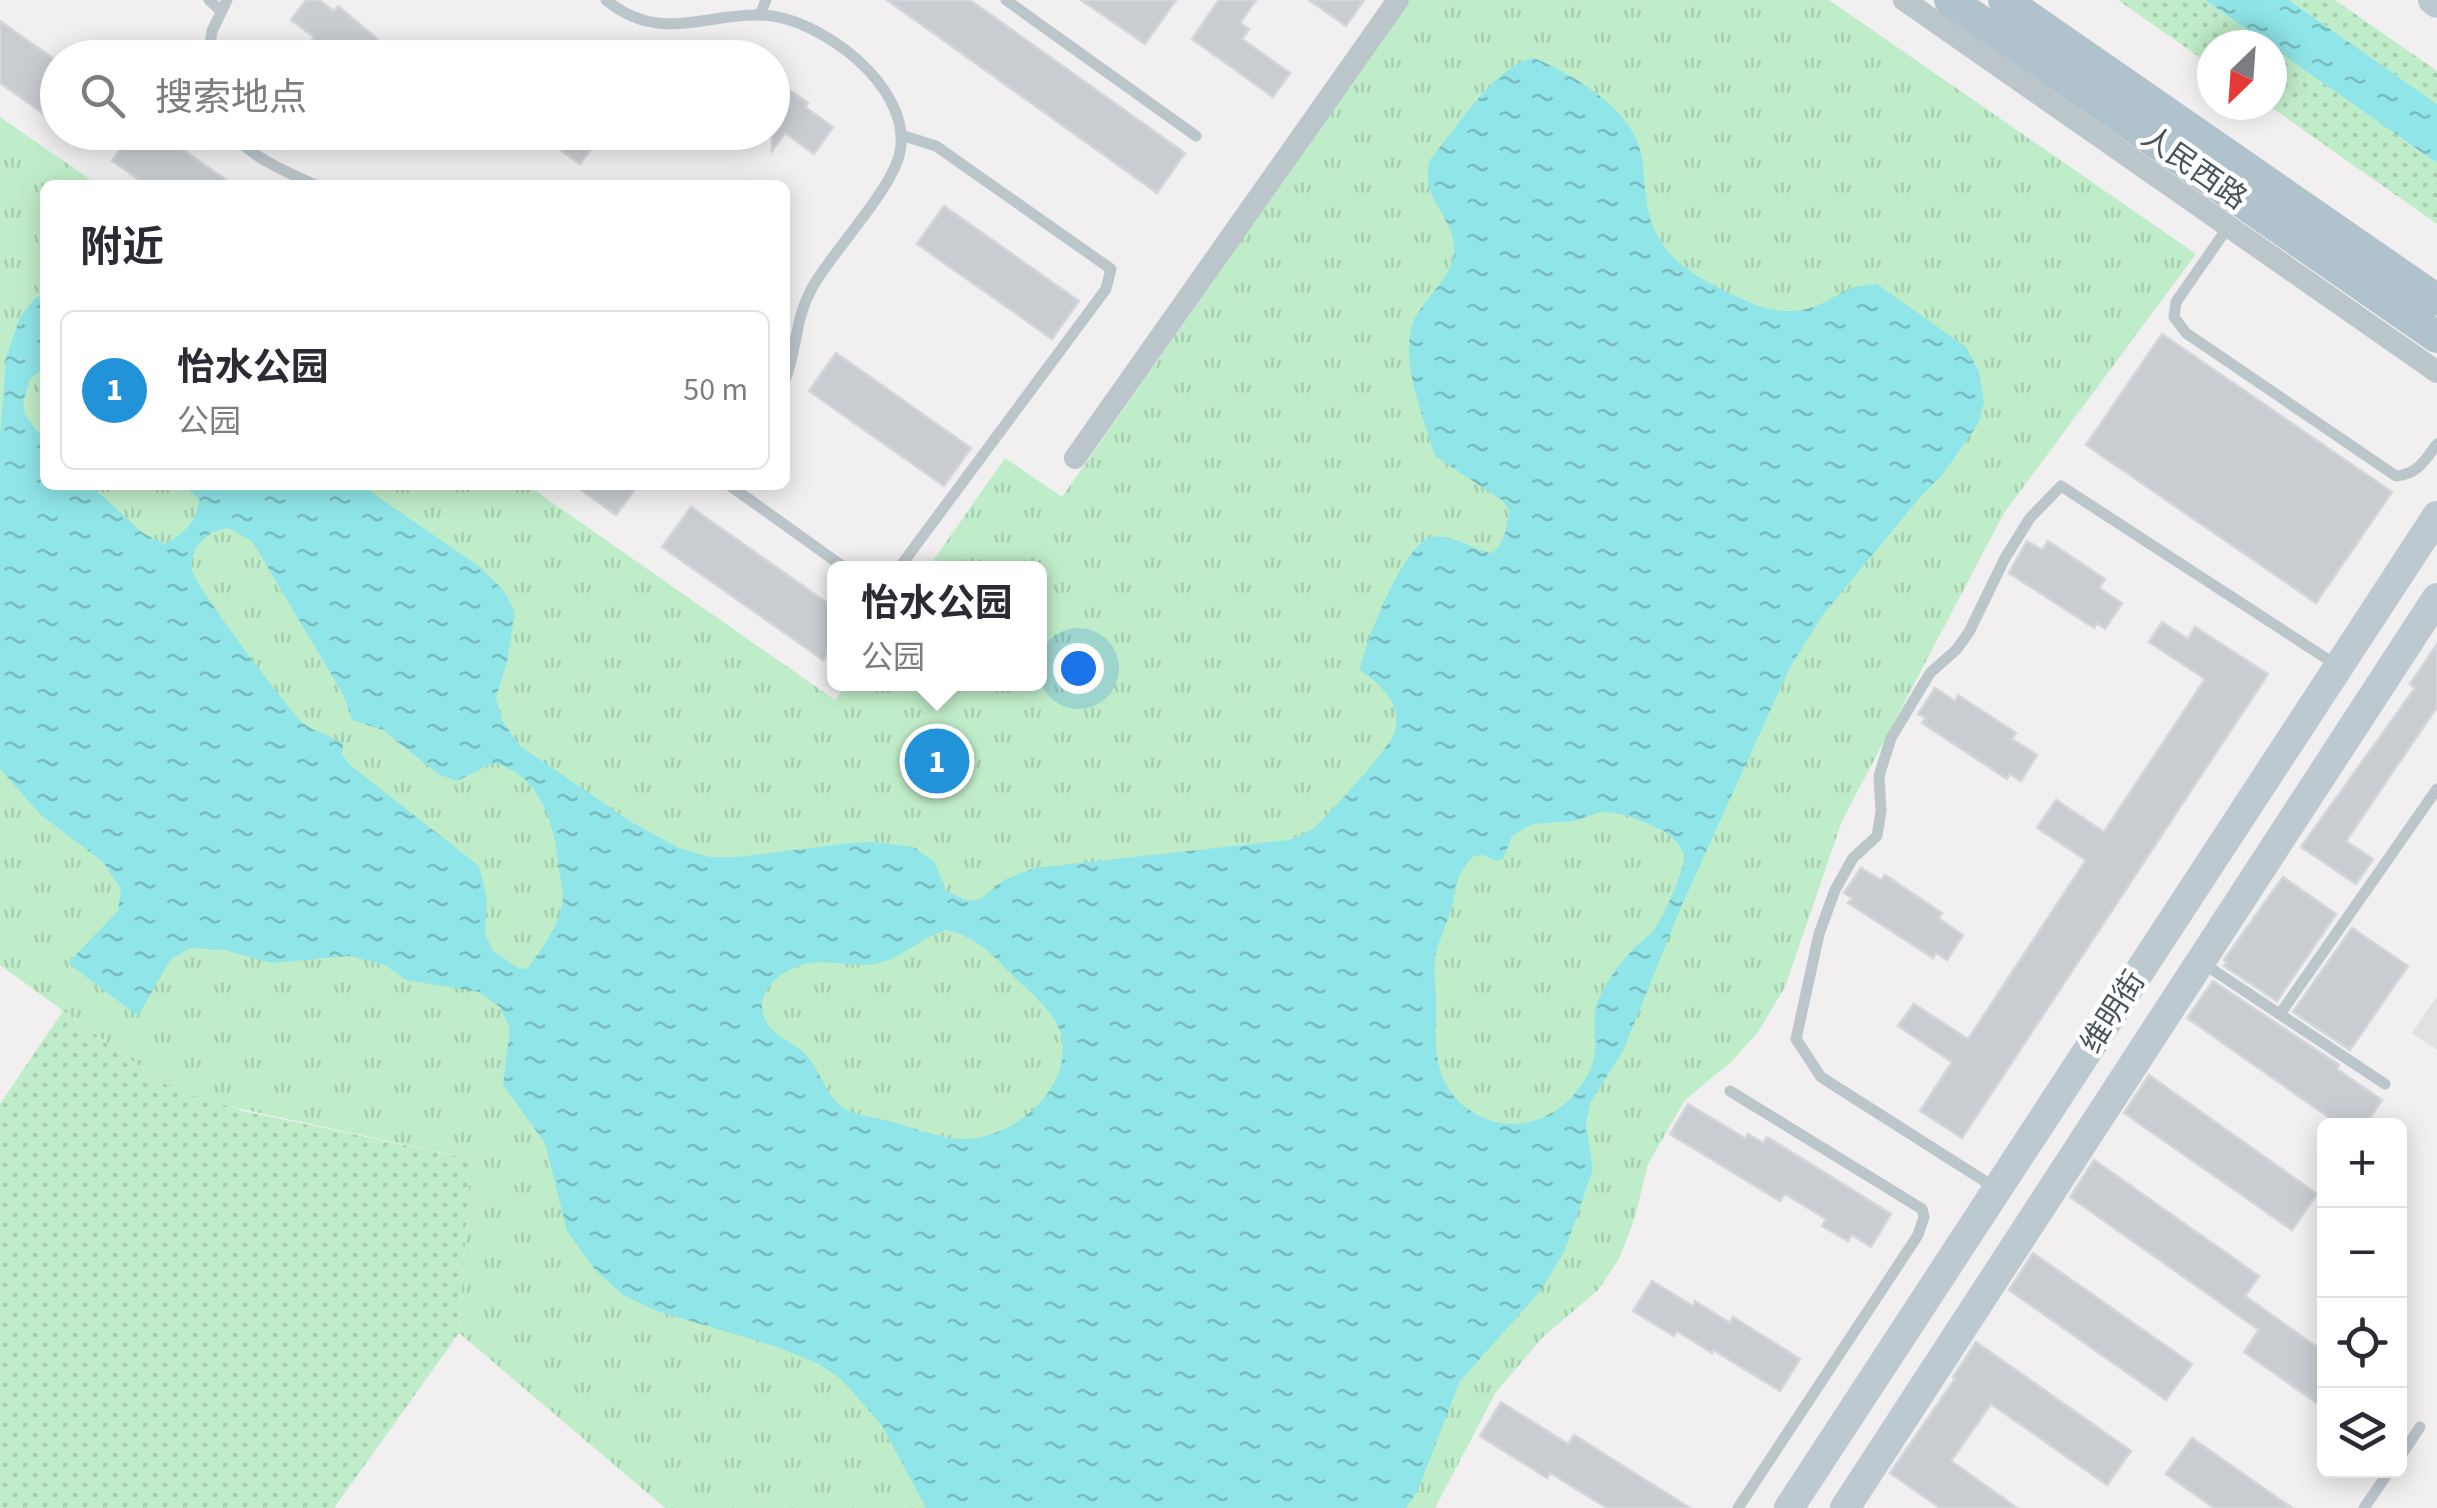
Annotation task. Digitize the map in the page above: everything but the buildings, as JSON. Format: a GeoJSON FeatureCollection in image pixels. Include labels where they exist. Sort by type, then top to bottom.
{"type":"FeatureCollection","features":[{"type":"Feature","properties":{"kind":"main road","name":"人民西路"},"geometry":{"type":"LineString","coordinates":[[1950,0],[2437,337]]}},
{"type":"Feature","properties":{"kind":"main road","name":"人民西路"},"geometry":{"type":"LineString","coordinates":[[2004,0],[2437,300]]}},
{"type":"Feature","properties":{"kind":"street"},"geometry":{"type":"LineString","coordinates":[[1075,458],[1398,0]]}},
{"type":"Feature","properties":{"kind":"street"},"geometry":{"type":"LineString","coordinates":[[1904,0],[2437,372]]}},
{"type":"Feature","properties":{"kind":"street","name":"维明街"},"geometry":{"type":"LineString","coordinates":[[1804,1503],[1998,1189],[2437,516]]}},
{"type":"Feature","properties":{"kind":"street","name":"维明街"},"geometry":{"type":"LineString","coordinates":[[1846,1508],[2437,598]]}},
{"type":"Feature","properties":{"kind":"lane"},"geometry":{"type":"LineString","coordinates":[[209,0],[224,5],[211,40]]}},
{"type":"Feature","properties":{"kind":"lane"},"geometry":{"type":"LineString","coordinates":[[606,0],[632,15],[674,25],[760,14],[806,27],[864,66],[884,88],[898,112],[900,154],[888,179],[815,282],[797,319],[790,368]]}},
{"type":"Feature","properties":{"kind":"lane"},"geometry":{"type":"LineString","coordinates":[[760,14],[766,0]]}},
{"type":"Feature","properties":{"kind":"lane"},"geometry":{"type":"LineString","coordinates":[[1006,0],[1196,136]]}},
{"type":"Feature","properties":{"kind":"lane"},"geometry":{"type":"LineString","coordinates":[[901,135],[936,146],[1111,270],[1106,289],[904,561]]}},
{"type":"Feature","properties":{"kind":"lane"},"geometry":{"type":"LineString","coordinates":[[249,150],[304,180]]}},
{"type":"Feature","properties":{"kind":"lane"},"geometry":{"type":"LineString","coordinates":[[2228,226],[2176,302],[2174,316],[2186,333],[2396,476],[2420,468],[2437,444]]}},
{"type":"Feature","properties":{"kind":"lane"},"geometry":{"type":"LineString","coordinates":[[1998,1189],[1821,1077],[1796,1039],[1819,934],[1835,890],[1853,858],[1876,836],[1880,810],[1878,776],[1891,738],[1930,673],[1969,632],[2023,528],[2061,486],[2339,666]]}},
{"type":"Feature","properties":{"kind":"lane"},"geometry":{"type":"LineString","coordinates":[[736,490],[835,561]]}},
{"type":"Feature","properties":{"kind":"lane"},"geometry":{"type":"LineString","coordinates":[[2280,1014],[2437,789]]}},
{"type":"Feature","properties":{"kind":"lane"},"geometry":{"type":"LineString","coordinates":[[2200,961],[2385,1084]]}},
{"type":"Feature","properties":{"kind":"lane"},"geometry":{"type":"LineString","coordinates":[[1730,1091],[1922,1208],[1924,1218],[1918,1234],[1738,1508]]}},
{"type":"Feature","properties":{"kind":"lane"},"geometry":{"type":"LineString","coordinates":[[2407,1446],[2420,1427]]}},
{"type":"Feature","properties":{"kind":"lane"},"geometry":{"type":"LineString","coordinates":[[2364,1508],[2385,1478]]}},
{"type":"Feature","properties":{"kind":"shaded area"},"geometry":{"type":"Polygon","coordinates":[[[2437,996],[2437,1050],[2412,1033],[2437,996]]]}},
{"type":"Feature","properties":{"kind":"green space"},"geometry":{"type":"Polygon","coordinates":[[[1410,0],[1829,0],[2196,254],[2004,513],[1842,821],[1785,987],[1758,1032],[1732,1061],[1685,1100],[1648,1164],[1635,1217],[1619,1259],[1598,1290],[1543,1337],[1496,1392],[1435,1508],[665,1508],[459,1333],[471,1159],[209,1102],[163,1083],[0,965],[0,117],[40,145],[40,150],[48,150],[91,180],[40,180],[40,490],[534,490],[835,700],[842,691],[1047,691],[1047,561],[933,561],[1005,458],[1062,497],[1410,0]]]}},
{"type":"Feature","properties":{"kind":"green space"},"geometry":{"type":"Polygon","coordinates":[[[2118,0],[2205,0],[2248,30],[2197,30],[2197,55],[2118,0]]]}},
{"type":"Feature","properties":{"kind":"green space"},"geometry":{"type":"Polygon","coordinates":[[[2289,0],[2335,0],[2437,71],[2437,104],[2289,0]]]}},
{"type":"Feature","properties":{"kind":"green space"},"geometry":{"type":"Polygon","coordinates":[[[2287,58],[2437,163],[2437,224],[2287,118],[2287,58]]]}},
{"type":"Feature","properties":{"kind":"green space"},"geometry":{"type":"Polygon","coordinates":[[[63,1011],[163,1083],[243,1111],[471,1159],[459,1333],[334,1508],[0,1508],[0,1104],[63,1011]]]}},
{"type":"Feature","properties":{"kind":"water"},"geometry":{"type":"Polygon","coordinates":[[[2205,0],[2289,0],[2437,104],[2437,163],[2287,58],[2287,30],[2248,30],[2205,0]]]}},
{"type":"Feature","properties":{"kind":"water"},"geometry":{"type":"Polygon","coordinates":[[[1534,58],[1588,87],[1624,119],[1639,147],[1649,215],[1655,230],[1662,244],[1683,265],[1741,298],[1782,311],[1810,308],[1855,287],[1877,284],[1966,347],[1979,372],[1984,402],[1978,424],[1943,474],[1822,616],[1789,669],[1681,907],[1623,1051],[1591,1101],[1586,1123],[1593,1169],[1565,1250],[1542,1289],[1460,1381],[1418,1490],[1406,1508],[926,1508],[881,1424],[841,1379],[819,1364],[777,1347],[657,1311],[623,1295],[595,1270],[567,1231],[545,1143],[503,1085],[510,1028],[500,1007],[479,992],[406,980],[385,965],[349,956],[272,963],[224,950],[190,948],[170,960],[138,1016],[68,963],[118,911],[121,889],[103,862],[41,815],[0,769],[0,438],[6,358],[20,317],[35,298],[40,296],[40,371],[30,379],[23,402],[25,415],[40,434],[40,490],[96,490],[143,533],[164,544],[192,521],[199,500],[189,490],[368,490],[480,567],[504,591],[515,612],[496,698],[502,720],[520,746],[633,823],[679,848],[710,857],[737,857],[851,843],[914,847],[935,863],[946,891],[968,901],[980,899],[1004,880],[1035,868],[1289,840],[1318,824],[1390,742],[1396,724],[1393,705],[1383,689],[1360,670],[1369,638],[1398,574],[1421,543],[1432,537],[1446,537],[1492,553],[1500,545],[1506,528],[1509,510],[1503,501],[1435,456],[1413,384],[1409,345],[1418,313],[1444,278],[1454,254],[1450,230],[1429,186],[1430,160],[1506,72],[1534,58]],[[228,528],[213,532],[197,547],[192,570],[207,597],[302,722],[343,744],[342,755],[350,765],[479,866],[487,899],[485,934],[493,951],[520,969],[528,968],[555,926],[563,898],[549,818],[534,789],[509,769],[493,763],[457,781],[438,774],[383,730],[352,720],[343,694],[252,541],[228,528]],[[1601,812],[1574,821],[1532,824],[1512,836],[1503,859],[1474,856],[1459,877],[1435,960],[1436,1040],[1439,1065],[1449,1089],[1468,1109],[1486,1119],[1504,1124],[1540,1118],[1557,1110],[1583,1083],[1594,1057],[1599,998],[1624,959],[1656,927],[1681,871],[1684,856],[1667,833],[1631,817],[1601,812]],[[946,930],[879,963],[811,963],[789,970],[765,993],[763,1014],[771,1029],[810,1060],[834,1099],[849,1111],[966,1139],[1003,1130],[1037,1106],[1059,1073],[1063,1054],[1061,1034],[1041,1002],[983,947],[946,930]]]}},
{"type":"Feature","properties":{"kind":"place","name":"怡水公园"},"geometry":{"type":"Point","coordinates":[937,761]}}]}
